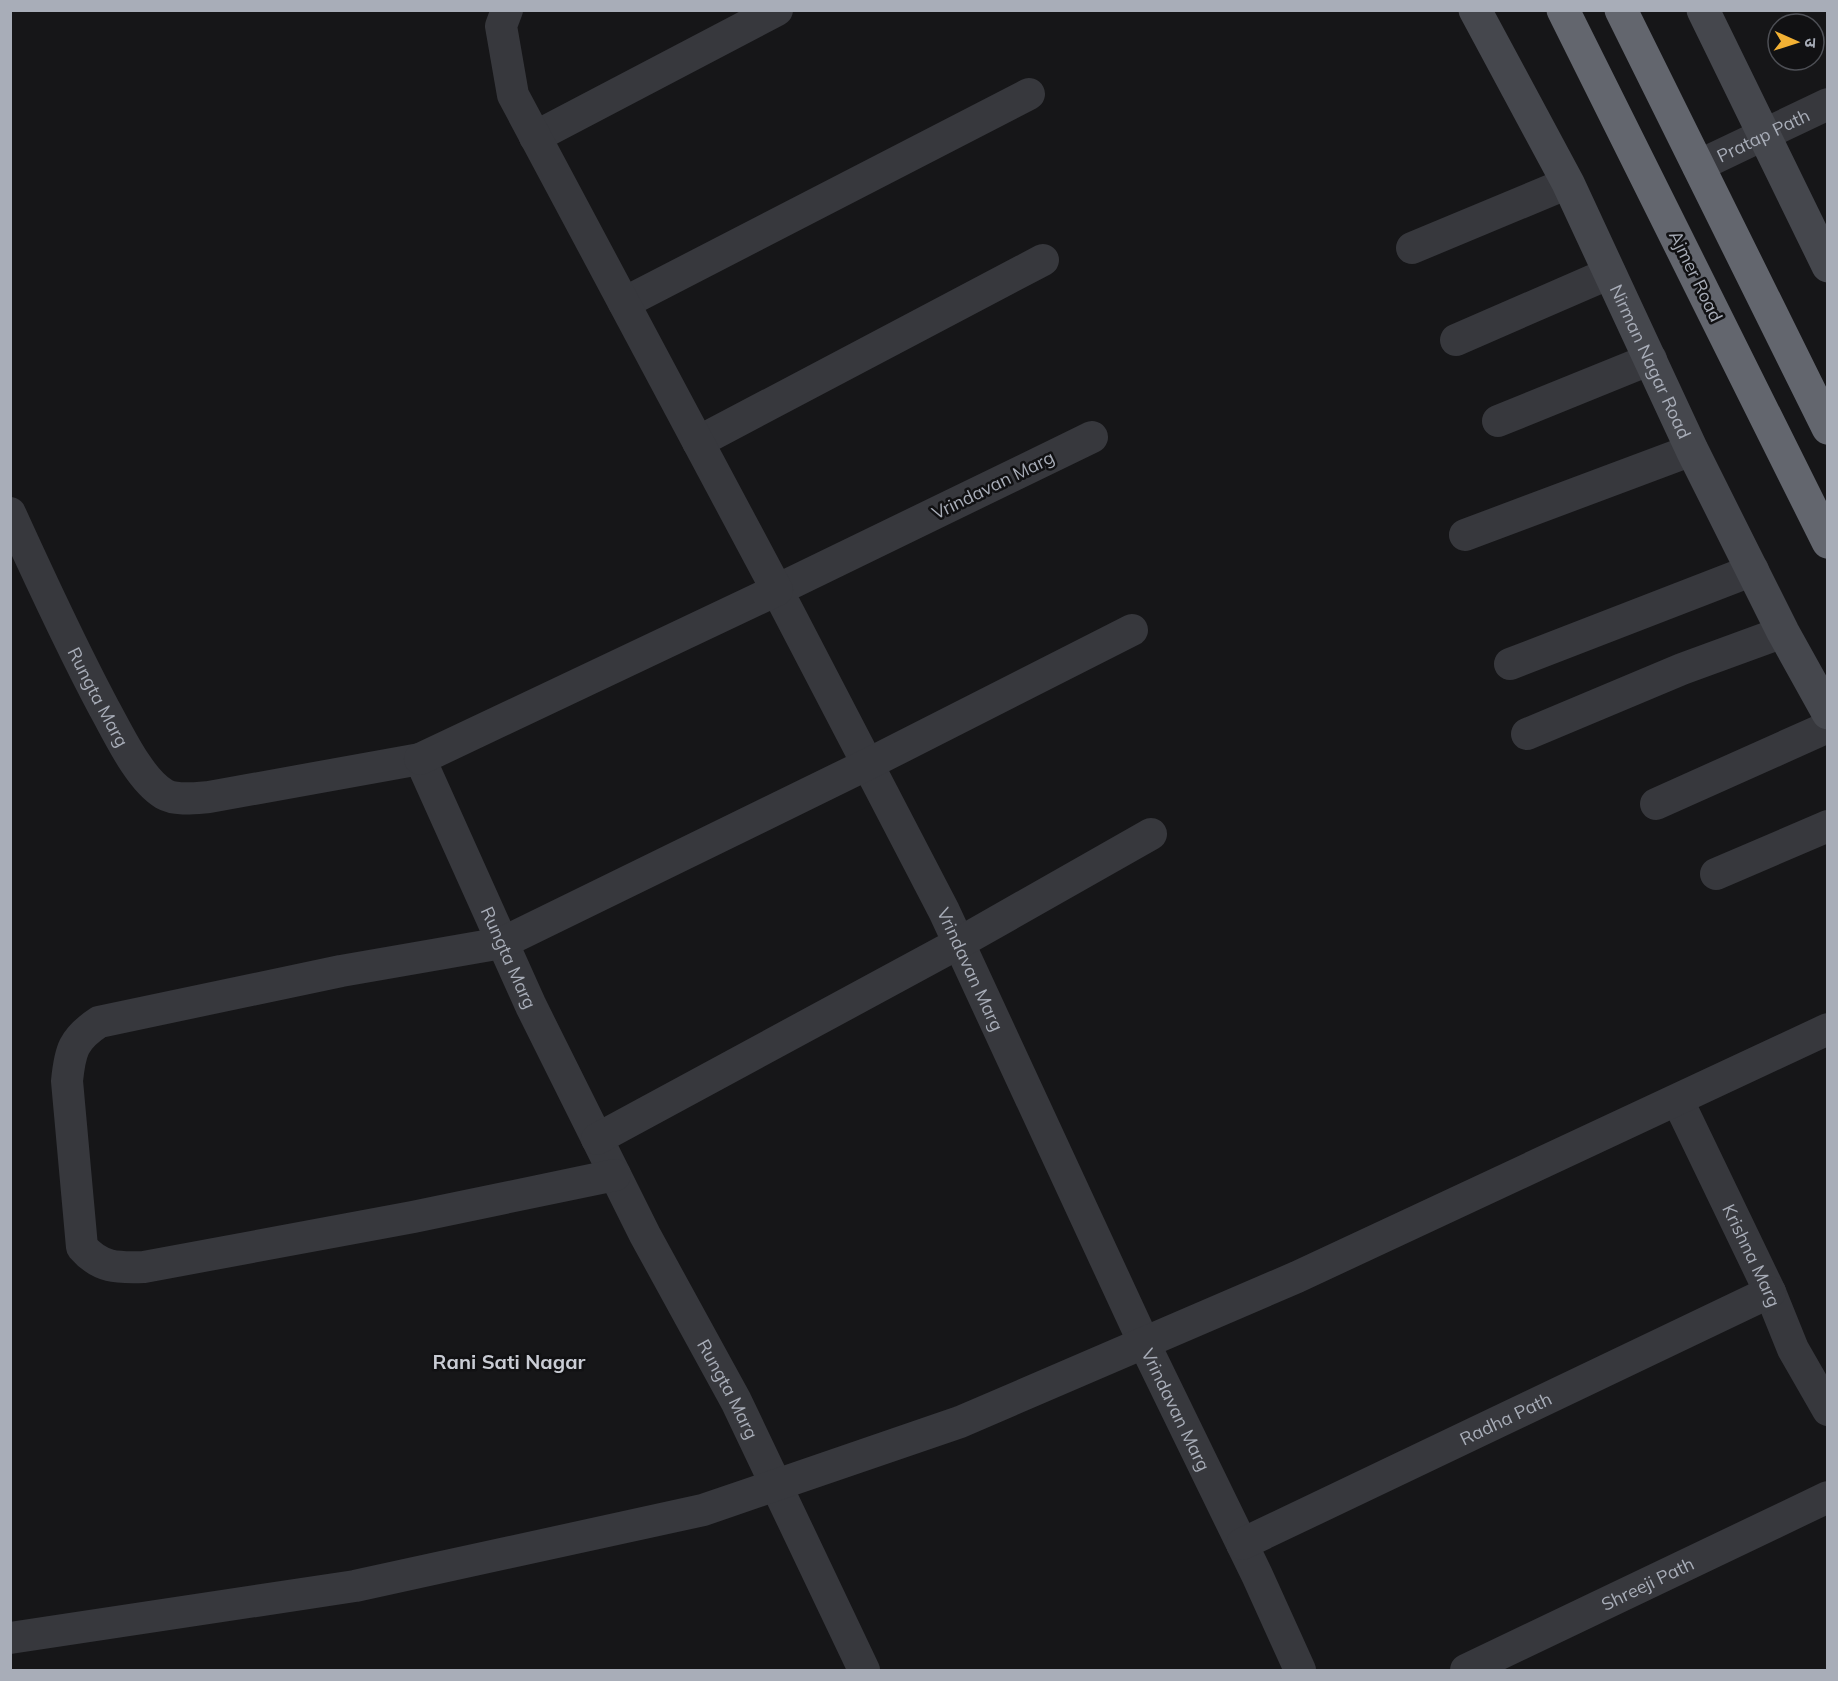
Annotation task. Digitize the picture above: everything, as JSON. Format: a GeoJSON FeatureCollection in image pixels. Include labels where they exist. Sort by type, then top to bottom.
{"type":"FeatureCollection","features":[{"type":"Feature","properties":{"kind":"highway","name":"Ajmer Road"},"geometry":{"type":"LineString","coordinates":[[1563,10],[1827,542]]}},
{"type":"Feature","properties":{"kind":"highway"},"geometry":{"type":"LineString","coordinates":[[1622,10],[1827,428]]}},
{"type":"Feature","properties":{"kind":"street"},"geometry":{"type":"LineString","coordinates":[[420,759],[777,590],[513,95],[501,26],[507,10]]}},
{"type":"Feature","properties":{"kind":"street"},"geometry":{"type":"LineString","coordinates":[[536,136],[777,10]]}},
{"type":"Feature","properties":{"kind":"street","name":"Nirman Nagar Road"},"geometry":{"type":"LineString","coordinates":[[1475,10],[1568,183],[1692,450],[1783,632],[1827,713]]}},
{"type":"Feature","properties":{"kind":"street"},"geometry":{"type":"LineString","coordinates":[[1704,10],[1827,266]]}},
{"type":"Feature","properties":{"kind":"street"},"geometry":{"type":"LineString","coordinates":[[624,303],[1029,94]]}},
{"type":"Feature","properties":{"kind":"street","name":"Pratap Path"},"geometry":{"type":"LineString","coordinates":[[1698,166],[1827,104]]}},
{"type":"Feature","properties":{"kind":"street"},"geometry":{"type":"LineString","coordinates":[[1412,248],[1568,183]]}},
{"type":"Feature","properties":{"kind":"street"},"geometry":{"type":"LineString","coordinates":[[698,442],[1043,260]]}},
{"type":"Feature","properties":{"kind":"street"},"geometry":{"type":"LineString","coordinates":[[1456,340],[1610,273]]}},
{"type":"Feature","properties":{"kind":"street"},"geometry":{"type":"LineString","coordinates":[[1498,421],[1651,359]]}},
{"type":"Feature","properties":{"kind":"street","name":"Vrindavan Marg"},"geometry":{"type":"LineString","coordinates":[[1092,437],[777,590],[959,943],[1144,1343],[1242,1544],[1300,1671]]}},
{"type":"Feature","properties":{"kind":"street"},"geometry":{"type":"LineString","coordinates":[[1465,536],[1692,450]]}},
{"type":"Feature","properties":{"kind":"street","name":"Rungta Marg"},"geometry":{"type":"LineString","coordinates":[[10,513],[68,640],[121,739],[151,782],[165,795],[190,799],[209,797],[420,759],[502,943],[645,1235],[736,1401],[864,1671]]}},
{"type":"Feature","properties":{"kind":"street"},"geometry":{"type":"LineString","coordinates":[[1510,664],[1753,570]]}},
{"type":"Feature","properties":{"kind":"street"},"geometry":{"type":"LineString","coordinates":[[615,1175],[413,1217],[144,1267],[106,1266],[92,1259],[81,1247],[67,1081],[70,1055],[81,1034],[99,1022],[341,971],[502,943],[868,764],[1132,630]]}},
{"type":"Feature","properties":{"kind":"street"},"geometry":{"type":"LineString","coordinates":[[1527,734],[1682,669],[1783,632]]}},
{"type":"Feature","properties":{"kind":"street"},"geometry":{"type":"LineString","coordinates":[[1656,804],[1827,727]]}},
{"type":"Feature","properties":{"kind":"street"},"geometry":{"type":"LineString","coordinates":[[1716,874],[1827,826]]}},
{"type":"Feature","properties":{"kind":"street"},"geometry":{"type":"LineString","coordinates":[[597,1138],[959,943],[1151,834]]}},
{"type":"Feature","properties":{"kind":"street"},"geometry":{"type":"LineString","coordinates":[[10,1638],[356,1586],[703,1510],[960,1422],[1297,1277],[1678,1101],[1827,1029]]}},
{"type":"Feature","properties":{"kind":"street","name":"Krishna Marg"},"geometry":{"type":"LineString","coordinates":[[1678,1101],[1770,1292],[1793,1349],[1827,1410]]}},
{"type":"Feature","properties":{"kind":"street","name":"Radha Path"},"geometry":{"type":"LineString","coordinates":[[1242,1544],[1770,1292]]}},
{"type":"Feature","properties":{"kind":"street","name":"Shreeji Path"},"geometry":{"type":"LineString","coordinates":[[1466,1671],[1827,1497]]}},
{"type":"Feature","properties":{"kind":"district","name":"Rani Sati Nagar"},"geometry":{"type":"Point","coordinates":[509,1361]}}]}
